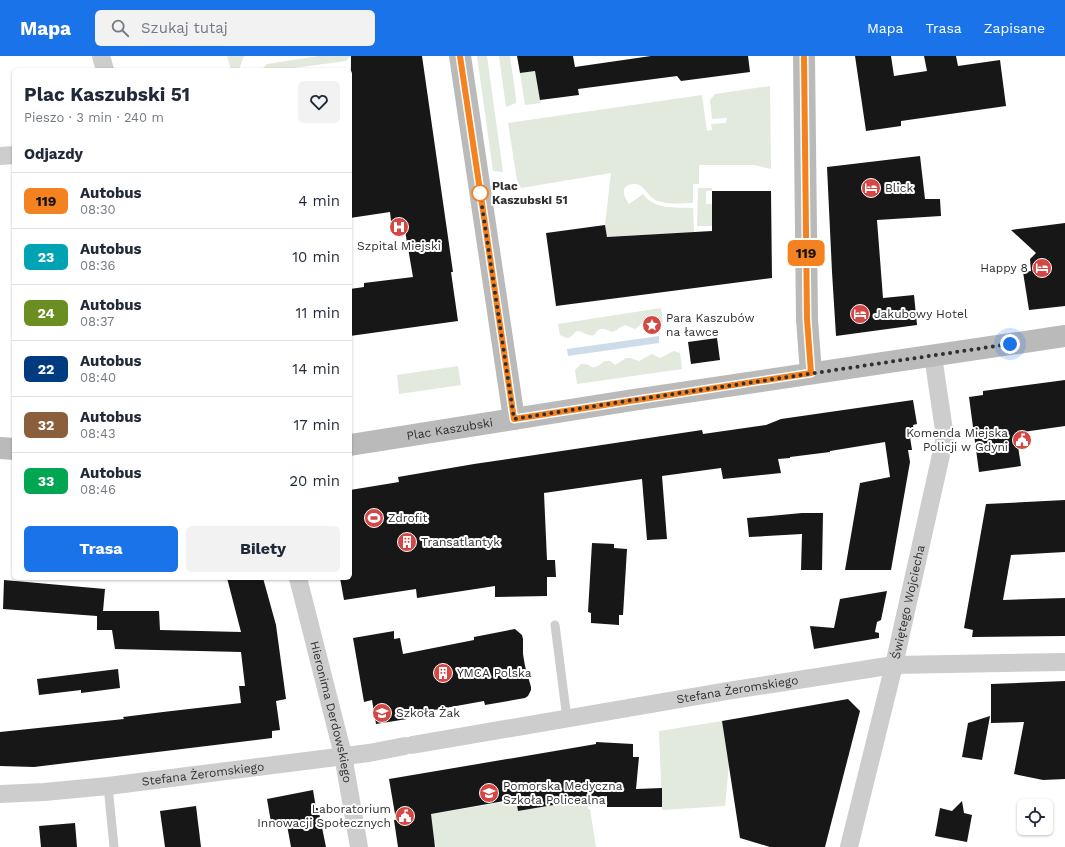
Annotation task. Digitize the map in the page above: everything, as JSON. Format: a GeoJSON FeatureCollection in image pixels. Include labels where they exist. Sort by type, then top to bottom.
{"type":"FeatureCollection","features":[{"type":"Feature","properties":{"kind":"street"},"geometry":{"type":"LineString","coordinates":[[101,56],[104,68]]}},
{"type":"Feature","properties":{"kind":"street"},"geometry":{"type":"LineString","coordinates":[[460,56],[514,419]]}},
{"type":"Feature","properties":{"kind":"street"},"geometry":{"type":"LineString","coordinates":[[804,56],[807,319],[811,373]]}},
{"type":"Feature","properties":{"kind":"street"},"geometry":{"type":"LineString","coordinates":[[0,156],[12,155]]}},
{"type":"Feature","properties":{"kind":"street","name":"Plac Kaszubski"},"geometry":{"type":"LineString","coordinates":[[352,445],[811,373],[1065,336]]}},
{"type":"Feature","properties":{"kind":"street","name":"Świętego Wojciecha"},"geometry":{"type":"LineString","coordinates":[[849,847],[894,665],[945,437],[933,356]]}},
{"type":"Feature","properties":{"kind":"street"},"geometry":{"type":"LineString","coordinates":[[0,448],[12,449]]}},
{"type":"Feature","properties":{"kind":"street","name":"Hieronima Derdowskiego"},"geometry":{"type":"LineString","coordinates":[[299,580],[343,755],[359,847]]}},
{"type":"Feature","properties":{"kind":"street","name":"Stefana Żeromskiego"},"geometry":{"type":"LineString","coordinates":[[0,794],[44,792],[108,786],[293,763],[343,755],[369,753],[727,691],[894,665],[1065,662]]}},
{"type":"Feature","properties":{"kind":"lane"},"geometry":{"type":"LineString","coordinates":[[554,625],[566,719]]}},
{"type":"Feature","properties":{"kind":"lane"},"geometry":{"type":"LineString","coordinates":[[108,786],[114,847]]}},
{"type":"Feature","properties":{"kind":"shaded area"},"geometry":{"type":"Polygon","coordinates":[[[227,56],[245,56],[240,68],[230,68],[227,56]]]}},
{"type":"Feature","properties":{"kind":"shaded area"},"geometry":{"type":"Polygon","coordinates":[[[319,56],[351,56],[346,61],[294,68],[263,68],[267,64],[319,56]]]}},
{"type":"Feature","properties":{"kind":"shaded area"},"geometry":{"type":"Polygon","coordinates":[[[477,56],[487,56],[503,172],[493,171],[477,56]]]}},
{"type":"Feature","properties":{"kind":"shaded area"},"geometry":{"type":"Polygon","coordinates":[[[499,56],[510,56],[516,99],[516,103],[506,107],[499,56]]]}},
{"type":"Feature","properties":{"kind":"shaded area"},"geometry":{"type":"Polygon","coordinates":[[[535,71],[541,103],[525,105],[520,73],[535,71]]]}},
{"type":"Feature","properties":{"kind":"shaded area"},"geometry":{"type":"Polygon","coordinates":[[[770,86],[771,169],[754,165],[699,165],[699,184],[693,184],[693,203],[662,202],[654,199],[643,188],[636,184],[631,184],[625,187],[624,194],[629,204],[643,194],[653,203],[665,207],[693,208],[694,232],[607,237],[605,225],[611,173],[521,188],[517,180],[508,123],[702,95],[707,131],[712,130],[711,124],[726,123],[727,118],[712,119],[710,100],[715,94],[770,86]]]}},
{"type":"Feature","properties":{"kind":"shaded area"},"geometry":{"type":"Polygon","coordinates":[[[698,188],[712,188],[712,191],[706,191],[706,204],[712,204],[712,226],[697,226],[698,188]]]}},
{"type":"Feature","properties":{"kind":"shaded area"},"geometry":{"type":"Polygon","coordinates":[[[661,308],[663,322],[657,325],[647,322],[641,324],[635,329],[625,325],[612,332],[606,329],[599,329],[592,335],[587,335],[577,331],[568,338],[560,335],[558,324],[661,308]]]}},
{"type":"Feature","properties":{"kind":"shaded area"},"geometry":{"type":"Polygon","coordinates":[[[674,351],[680,353],[682,369],[577,384],[575,370],[581,364],[596,367],[605,361],[610,361],[615,365],[626,358],[639,361],[652,354],[660,358],[674,351]]]}},
{"type":"Feature","properties":{"kind":"shaded area"},"geometry":{"type":"Polygon","coordinates":[[[458,366],[461,385],[399,394],[397,375],[458,366]]]}},
{"type":"Feature","properties":{"kind":"shaded area"},"geometry":{"type":"Polygon","coordinates":[[[722,721],[729,764],[725,806],[662,810],[659,731],[722,721]]]}},
{"type":"Feature","properties":{"kind":"shaded area"},"geometry":{"type":"Polygon","coordinates":[[[516,800],[518,811],[586,800],[588,809],[590,809],[596,847],[436,847],[435,842],[431,843],[426,815],[516,800]]]}},
{"type":"Feature","properties":{"kind":"water"},"geometry":{"type":"Polygon","coordinates":[[[659,336],[659,343],[568,356],[567,349],[659,336]]]}},
{"type":"Feature","properties":{"kind":"building","name":"Szpital Miejski"},"geometry":{"type":"Polygon","coordinates":[[[351,56],[422,56],[453,272],[451,272],[458,321],[352,336],[352,289],[364,287],[364,283],[413,277],[403,219],[391,221],[390,212],[352,218],[351,56]]]}},
{"type":"Feature","properties":{"kind":"building"},"geometry":{"type":"Polygon","coordinates":[[[517,56],[573,56],[575,67],[651,56],[748,56],[750,72],[681,81],[677,76],[578,89],[579,95],[540,100],[535,71],[520,73],[517,56]]]}},
{"type":"Feature","properties":{"kind":"building"},"geometry":{"type":"Polygon","coordinates":[[[855,56],[891,56],[894,76],[927,71],[924,56],[956,56],[958,66],[1000,60],[1006,106],[901,121],[901,126],[866,131],[855,56]]]}},
{"type":"Feature","properties":{"kind":"building"},"geometry":{"type":"Polygon","coordinates":[[[920,156],[925,199],[940,199],[941,216],[877,220],[883,298],[914,295],[917,325],[836,336],[827,167],[920,156]]]}},
{"type":"Feature","properties":{"kind":"building"},"geometry":{"type":"Polygon","coordinates":[[[712,191],[771,191],[772,278],[556,306],[546,233],[605,225],[607,237],[712,231],[712,191]]]}},
{"type":"Feature","properties":{"kind":"building"},"geometry":{"type":"Polygon","coordinates":[[[1065,223],[1065,306],[1029,310],[1023,272],[1031,271],[1030,259],[1036,253],[1011,230],[1065,223]]]}},
{"type":"Feature","properties":{"kind":"building"},"geometry":{"type":"Polygon","coordinates":[[[717,338],[720,360],[691,364],[688,342],[717,338]]]}},
{"type":"Feature","properties":{"kind":"building"},"geometry":{"type":"Polygon","coordinates":[[[1065,380],[1065,426],[1016,433],[1021,466],[979,472],[969,397],[983,395],[983,391],[1065,380]]]}},
{"type":"Feature","properties":{"kind":"building"},"geometry":{"type":"Polygon","coordinates":[[[913,400],[917,424],[913,425],[915,437],[910,437],[912,450],[908,450],[910,462],[891,570],[845,570],[860,483],[890,477],[885,442],[830,452],[778,459],[781,473],[723,479],[721,468],[662,476],[667,539],[647,540],[642,479],[544,493],[547,560],[555,560],[556,577],[547,577],[547,596],[495,597],[495,586],[417,598],[416,589],[344,600],[340,580],[352,580],[352,490],[399,482],[398,477],[474,464],[702,430],[703,434],[766,425],[781,419],[913,400]]]}},
{"type":"Feature","properties":{"kind":"building"},"geometry":{"type":"Polygon","coordinates":[[[1065,500],[1065,552],[1011,555],[1003,600],[1065,598],[1065,636],[972,637],[973,630],[964,628],[986,504],[1065,500]]]}},
{"type":"Feature","properties":{"kind":"building"},"geometry":{"type":"Polygon","coordinates":[[[802,513],[823,513],[822,570],[801,570],[802,534],[749,537],[747,518],[802,513]]]}},
{"type":"Feature","properties":{"kind":"building"},"geometry":{"type":"Polygon","coordinates":[[[592,543],[614,544],[614,548],[627,549],[623,615],[619,615],[619,625],[591,623],[591,613],[588,612],[592,543]]]}},
{"type":"Feature","properties":{"kind":"building"},"geometry":{"type":"Polygon","coordinates":[[[4,580],[105,589],[103,611],[159,611],[160,630],[241,632],[228,580],[264,580],[276,625],[286,699],[276,701],[280,730],[272,731],[272,738],[34,767],[0,766],[0,732],[124,719],[123,717],[241,703],[239,686],[245,686],[241,652],[115,649],[112,630],[97,630],[97,616],[3,609],[4,580]]]}},
{"type":"Feature","properties":{"kind":"building"},"geometry":{"type":"Polygon","coordinates":[[[887,591],[881,620],[877,622],[875,632],[879,633],[879,638],[814,649],[810,626],[834,628],[840,599],[887,591]]]}},
{"type":"Feature","properties":{"kind":"building","name":"YMCA Polska"},"geometry":{"type":"Polygon","coordinates":[[[515,629],[522,635],[523,639],[525,666],[531,687],[528,696],[525,698],[485,705],[484,701],[406,715],[407,719],[376,724],[372,700],[364,702],[353,638],[394,631],[394,639],[400,638],[403,654],[474,640],[474,637],[515,629]]]}},
{"type":"Feature","properties":{"kind":"building"},"geometry":{"type":"Polygon","coordinates":[[[118,669],[120,688],[81,693],[81,690],[39,695],[37,679],[118,669]]]}},
{"type":"Feature","properties":{"kind":"building"},"geometry":{"type":"Polygon","coordinates":[[[1065,681],[1065,779],[1043,780],[1014,774],[1024,722],[991,723],[991,684],[1065,681]]]}},
{"type":"Feature","properties":{"kind":"building"},"geometry":{"type":"Polygon","coordinates":[[[848,699],[860,711],[825,847],[770,847],[740,838],[722,721],[848,699]]]}},
{"type":"Feature","properties":{"kind":"building"},"geometry":{"type":"Polygon","coordinates":[[[990,716],[982,760],[962,757],[968,723],[990,716]]]}},
{"type":"Feature","properties":{"kind":"building"},"geometry":{"type":"Polygon","coordinates":[[[596,742],[633,744],[633,757],[639,757],[636,789],[662,788],[662,807],[607,807],[607,796],[518,811],[516,799],[431,814],[435,847],[398,847],[394,820],[396,820],[389,779],[596,744],[596,742]]]}},
{"type":"Feature","properties":{"kind":"building"},"geometry":{"type":"Polygon","coordinates":[[[313,790],[326,847],[291,847],[287,825],[272,828],[267,799],[313,790]]]}},
{"type":"Feature","properties":{"kind":"building"},"geometry":{"type":"Polygon","coordinates":[[[962,801],[964,813],[972,815],[967,842],[935,836],[940,808],[952,811],[962,801]]]}},
{"type":"Feature","properties":{"kind":"building"},"geometry":{"type":"Polygon","coordinates":[[[196,806],[201,847],[165,847],[160,811],[196,806]]]}},
{"type":"Feature","properties":{"kind":"building"},"geometry":{"type":"Polygon","coordinates":[[[75,823],[77,847],[41,847],[39,826],[75,823]]]}},
{"type":"Feature","properties":{"kind":"bus line","name":"119"},"geometry":{"type":"LineString","coordinates":[[460,56],[514,419],[811,373],[807,319],[804,56]]}},
{"type":"Feature","properties":{"kind":"place","name":"Blick"},"geometry":{"type":"Point","coordinates":[871,188]}},
{"type":"Feature","properties":{"kind":"place","name":"Plac Kaszubski 51"},"geometry":{"type":"Point","coordinates":[480,193]}},
{"type":"Feature","properties":{"kind":"place","name":"Szpital Miejski"},"geometry":{"type":"Point","coordinates":[399,227]}},
{"type":"Feature","properties":{"kind":"place","name":"Happy 8"},"geometry":{"type":"Point","coordinates":[1042,268]}},
{"type":"Feature","properties":{"kind":"place","name":"Jakubowy Hotel"},"geometry":{"type":"Point","coordinates":[860,314]}},
{"type":"Feature","properties":{"kind":"place","name":"Para Kaszubów na ławce"},"geometry":{"type":"Point","coordinates":[652,325]}},
{"type":"Feature","properties":{"kind":"place","name":"Komenda Miejska Policji w Gdyni"},"geometry":{"type":"Point","coordinates":[1022,440]}},
{"type":"Feature","properties":{"kind":"place","name":"Zdrofit"},"geometry":{"type":"Point","coordinates":[374,518]}},
{"type":"Feature","properties":{"kind":"place","name":"Transatlantyk"},"geometry":{"type":"Point","coordinates":[407,542]}},
{"type":"Feature","properties":{"kind":"place","name":"YMCA Polska"},"geometry":{"type":"Point","coordinates":[443,673]}},
{"type":"Feature","properties":{"kind":"place","name":"Szkoła Żak"},"geometry":{"type":"Point","coordinates":[382,713]}},
{"type":"Feature","properties":{"kind":"place","name":"Pomorska Medyczna Szkoła Policealna"},"geometry":{"type":"Point","coordinates":[489,793]}},
{"type":"Feature","properties":{"kind":"place","name":"Laboratorium Innowacji Społecznych"},"geometry":{"type":"Point","coordinates":[405,816]}},
{"type":"Feature","properties":{"kind":"route"},"geometry":{"type":"LineString","coordinates":[[480,193],[514,419],[1010,344]]}}]}
